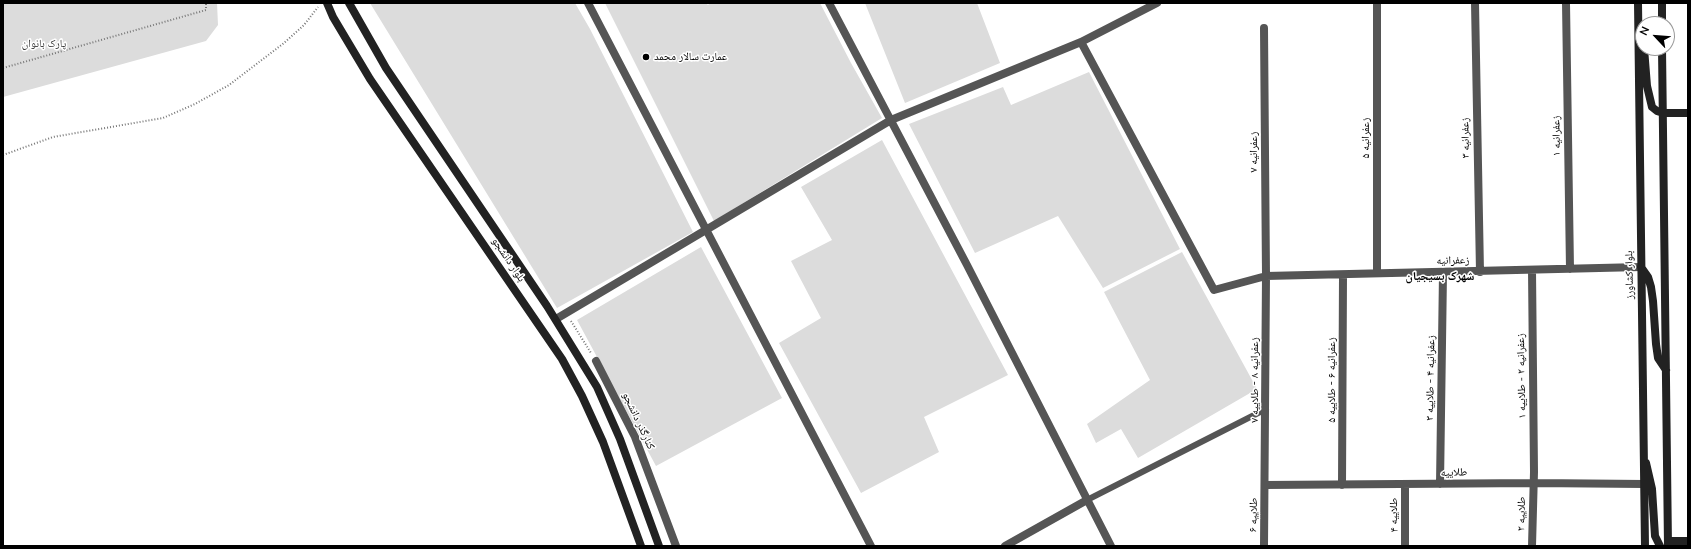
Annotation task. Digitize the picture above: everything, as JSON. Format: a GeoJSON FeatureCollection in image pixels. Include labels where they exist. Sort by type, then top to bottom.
{"type":"FeatureCollection","features":[{"type":"Feature","properties":{"kind":"street","name":"بلوار دانشجو"},"geometry":{"type":"LineString","coordinates":[[327,3],[333,17],[370,78],[562,359],[582,396],[603,442],[641,546]]}},
{"type":"Feature","properties":{"kind":"street","name":"بلوار دانشجو"},"geometry":{"type":"LineString","coordinates":[[349,3],[386,68],[556,319],[597,388],[620,440],[659,546]]}},
{"type":"Feature","properties":{"kind":"street"},"geometry":{"type":"LineString","coordinates":[[588,3],[871,546]]}},
{"type":"Feature","properties":{"kind":"street"},"geometry":{"type":"LineString","coordinates":[[829,3],[1111,546]]}},
{"type":"Feature","properties":{"kind":"street"},"geometry":{"type":"LineString","coordinates":[[556,319],[891,120],[1081,42],[1158,3]]}},
{"type":"Feature","properties":{"kind":"street","name":"زعفرانیه ۵"},"geometry":{"type":"LineString","coordinates":[[1377,273],[1378,3]]}},
{"type":"Feature","properties":{"kind":"street","name":"زعفرانیه ۳"},"geometry":{"type":"LineString","coordinates":[[1475,3],[1480,272]]}},
{"type":"Feature","properties":{"kind":"street","name":"زعفرانیه ۱"},"geometry":{"type":"LineString","coordinates":[[1566,3],[1570,268]]}},
{"type":"Feature","properties":{"kind":"street","name":"بلوار کشاورز"},"geometry":{"type":"LineString","coordinates":[[1638,3],[1639,16]]}},
{"type":"Feature","properties":{"kind":"street"},"geometry":{"type":"LineString","coordinates":[[1662,3],[1662,16]]}},
{"type":"Feature","properties":{"kind":"street","name":"زعفرانیه ۷"},"geometry":{"type":"LineString","coordinates":[[1264,28],[1266,276]]}},
{"type":"Feature","properties":{"kind":"street","name":"زعفرانیه"},"geometry":{"type":"LineString","coordinates":[[1081,42],[1214,290],[1266,276],[1443,273],[1641,267]]}},
{"type":"Feature","properties":{"kind":"street","name":"بلوار کشاورز"},"geometry":{"type":"LineString","coordinates":[[1639,56],[1645,546]]}},
{"type":"Feature","properties":{"kind":"street"},"geometry":{"type":"LineString","coordinates":[[1645,56],[1649,97],[1652,107],[1663,113],[1688,112]]}},
{"type":"Feature","properties":{"kind":"street"},"geometry":{"type":"LineString","coordinates":[[1662,56],[1668,544],[1688,541]]}},
{"type":"Feature","properties":{"kind":"street"},"geometry":{"type":"LineString","coordinates":[[1641,267],[1648,277],[1654,301],[1658,358],[1666,371]]}},
{"type":"Feature","properties":{"kind":"street","name":"زعفرانیه ۲ - طلاییه ۱"},"geometry":{"type":"LineString","coordinates":[[1532,270],[1534,483]]}},
{"type":"Feature","properties":{"kind":"street","name":"زعفرانیه ۴ - طلاییه ۳"},"geometry":{"type":"LineString","coordinates":[[1440,484],[1443,273]]}},
{"type":"Feature","properties":{"kind":"street","name":"زعفرانیه ۶ - طلاییه ۵"},"geometry":{"type":"LineString","coordinates":[[1342,485],[1343,275]]}},
{"type":"Feature","properties":{"kind":"street","name":"زعفرانیه ۸ - طلاییه ۷"},"geometry":{"type":"LineString","coordinates":[[1265,485],[1266,276]]}},
{"type":"Feature","properties":{"kind":"street","name":"کنارگذر دانشجو"},"geometry":{"type":"LineString","coordinates":[[596,360],[635,437],[676,546]]}},
{"type":"Feature","properties":{"kind":"street"},"geometry":{"type":"LineString","coordinates":[[1644,457],[1651,480],[1655,536],[1660,546]]}},
{"type":"Feature","properties":{"kind":"street","name":"طلاییه"},"geometry":{"type":"LineString","coordinates":[[1265,485],[1534,483],[1644,484]]}},
{"type":"Feature","properties":{"kind":"street","name":"طلاییه ۲"},"geometry":{"type":"LineString","coordinates":[[1532,546],[1534,483]]}},
{"type":"Feature","properties":{"kind":"street","name":"طلاییه ۴"},"geometry":{"type":"LineString","coordinates":[[1405,484],[1405,546]]}},
{"type":"Feature","properties":{"kind":"street","name":"طلاییه ۶"},"geometry":{"type":"LineString","coordinates":[[1264,546],[1265,485]]}},
{"type":"Feature","properties":{"kind":"street"},"geometry":{"type":"LineString","coordinates":[[1005,546],[1087,500]]}},
{"type":"Feature","properties":{"kind":"lane"},"geometry":{"type":"LineString","coordinates":[[1087,500],[1266,409]]}},
{"type":"Feature","properties":{"kind":"path"},"geometry":{"type":"LineString","coordinates":[[3,68],[206,10],[206,3]]}},
{"type":"Feature","properties":{"kind":"path"},"geometry":{"type":"LineString","coordinates":[[3,155],[53,137],[163,118],[195,104],[229,84],[284,43],[304,25],[321,3]]}},
{"type":"Feature","properties":{"kind":"path"},"geometry":{"type":"LineString","coordinates":[[566,313],[596,360]]}},
{"type":"Feature","properties":{"kind":"green space","name":"پارک بانوان"},"geometry":{"type":"Polygon","coordinates":[[[3,3],[217,3],[218,25],[206,41],[3,97],[3,3]]]}},
{"type":"Feature","properties":{"kind":"green space"},"geometry":{"type":"Polygon","coordinates":[[[370,3],[575,3],[590,29],[693,232],[557,308],[370,3]]]}},
{"type":"Feature","properties":{"kind":"green space"},"geometry":{"type":"Polygon","coordinates":[[[605,3],[706,3],[708,5],[710,3],[820,3],[882,118],[714,221],[605,3]]]}},
{"type":"Feature","properties":{"kind":"green space"},"geometry":{"type":"Polygon","coordinates":[[[865,3],[977,3],[1000,63],[905,103],[865,3]]]}},
{"type":"Feature","properties":{"kind":"green space"},"geometry":{"type":"Polygon","coordinates":[[[1089,72],[1180,249],[1103,288],[1058,216],[975,253],[909,124],[1003,87],[1011,105],[1089,72]]]}},
{"type":"Feature","properties":{"kind":"green space"},"geometry":{"type":"Polygon","coordinates":[[[882,140],[1008,375],[924,417],[939,452],[861,493],[779,343],[821,318],[791,261],[832,240],[801,187],[882,140]]]}},
{"type":"Feature","properties":{"kind":"green space"},"geometry":{"type":"Polygon","coordinates":[[[701,247],[782,398],[656,466],[577,320],[701,247]]]}},
{"type":"Feature","properties":{"kind":"green space"},"geometry":{"type":"Polygon","coordinates":[[[1182,252],[1257,389],[1138,458],[1121,429],[1096,443],[1087,424],[1150,380],[1104,292],[1182,252]]]}},
{"type":"Feature","properties":{"kind":"place","name":"عمارت سالار محمد"},"geometry":{"type":"Point","coordinates":[646,57]}},
{"type":"Feature","properties":{"kind":"district","name":"شهرک بسیجیان"},"geometry":{"type":"Point","coordinates":[1440,277]}}]}
